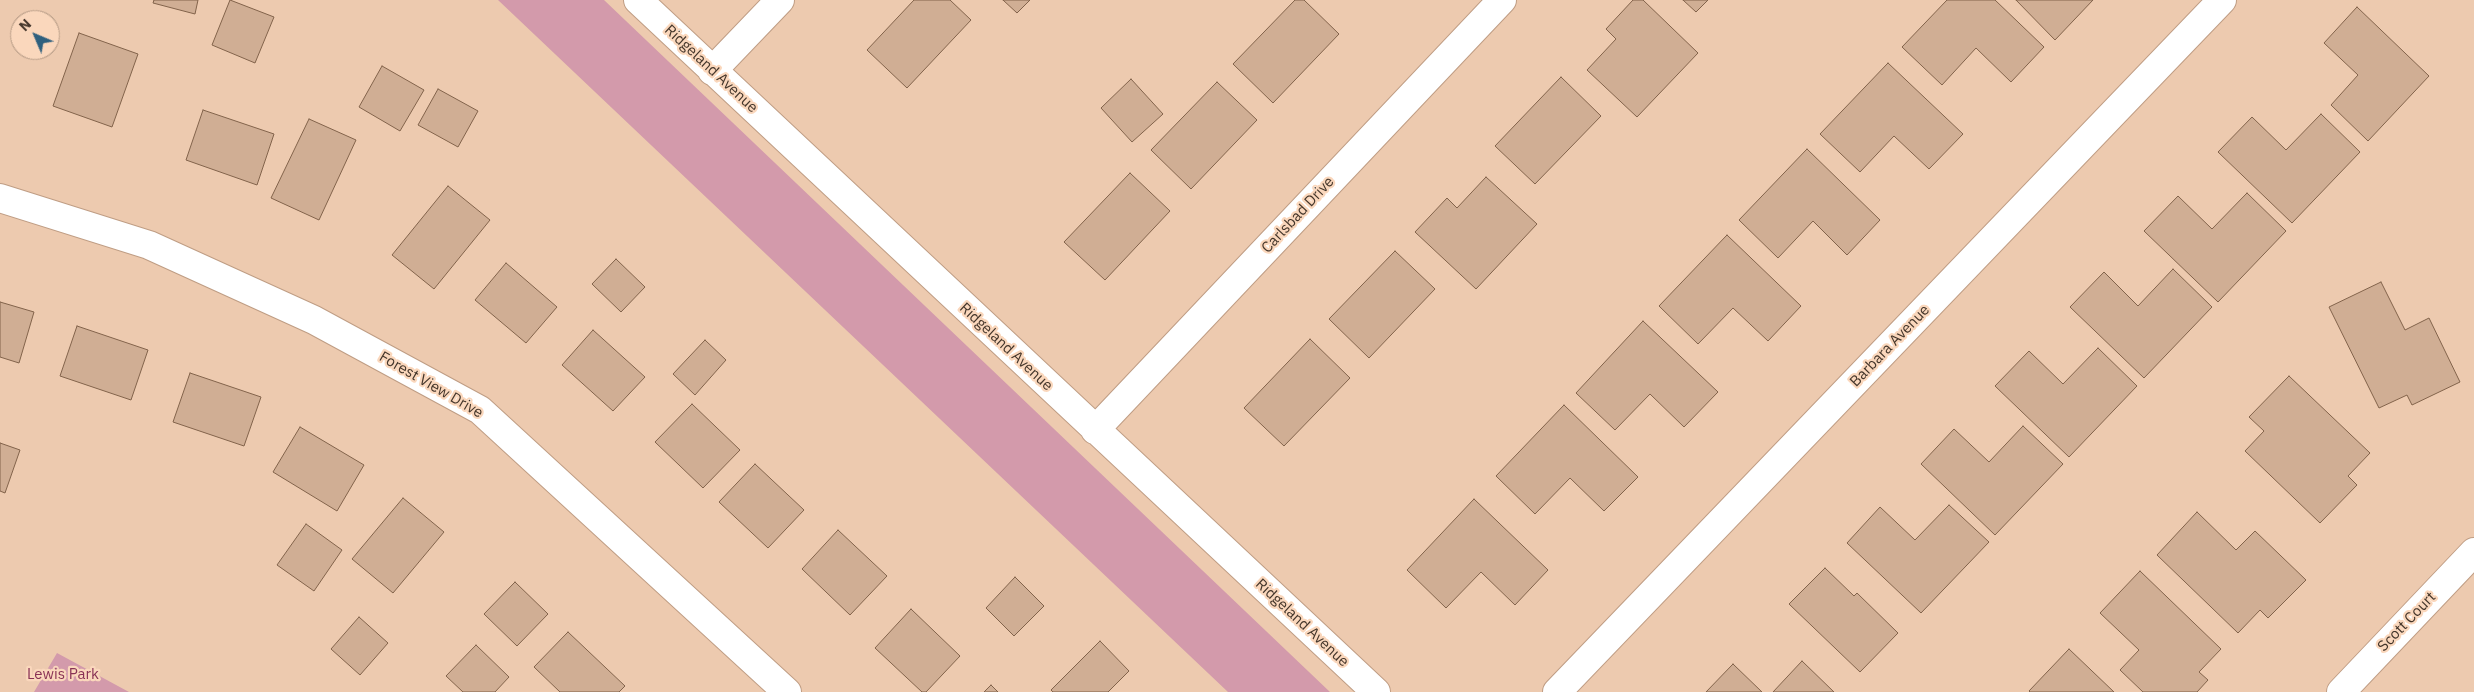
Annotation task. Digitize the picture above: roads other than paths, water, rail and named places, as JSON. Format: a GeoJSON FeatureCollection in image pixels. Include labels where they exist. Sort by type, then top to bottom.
{"type":"FeatureCollection","features":[{"type":"Feature","properties":{"kind":"street","name":"Ridgeland Avenue"},"geometry":{"type":"LineString","coordinates":[[638,0],[1376,692]]}},
{"type":"Feature","properties":{"kind":"street"},"geometry":{"type":"LineString","coordinates":[[712,71],[780,0]]}},
{"type":"Feature","properties":{"kind":"street","name":"Carlsbad Drive"},"geometry":{"type":"LineString","coordinates":[[1095,430],[1502,0]]}},
{"type":"Feature","properties":{"kind":"street","name":"Barbara Avenue"},"geometry":{"type":"LineString","coordinates":[[1557,692],[2222,0]]}},
{"type":"Feature","properties":{"kind":"street","name":"Forest View Drive"},"geometry":{"type":"LineString","coordinates":[[0,198],[149,245],[314,320],[480,410],[778,689]]}},
{"type":"Feature","properties":{"kind":"street","name":"Scott Court"},"geometry":{"type":"LineString","coordinates":[[2341,692],[2474,552]]}},
{"type":"Feature","properties":{"kind":"park label","name":"Lewis Park"},"geometry":{"type":"Point","coordinates":[63,675]}}]}
